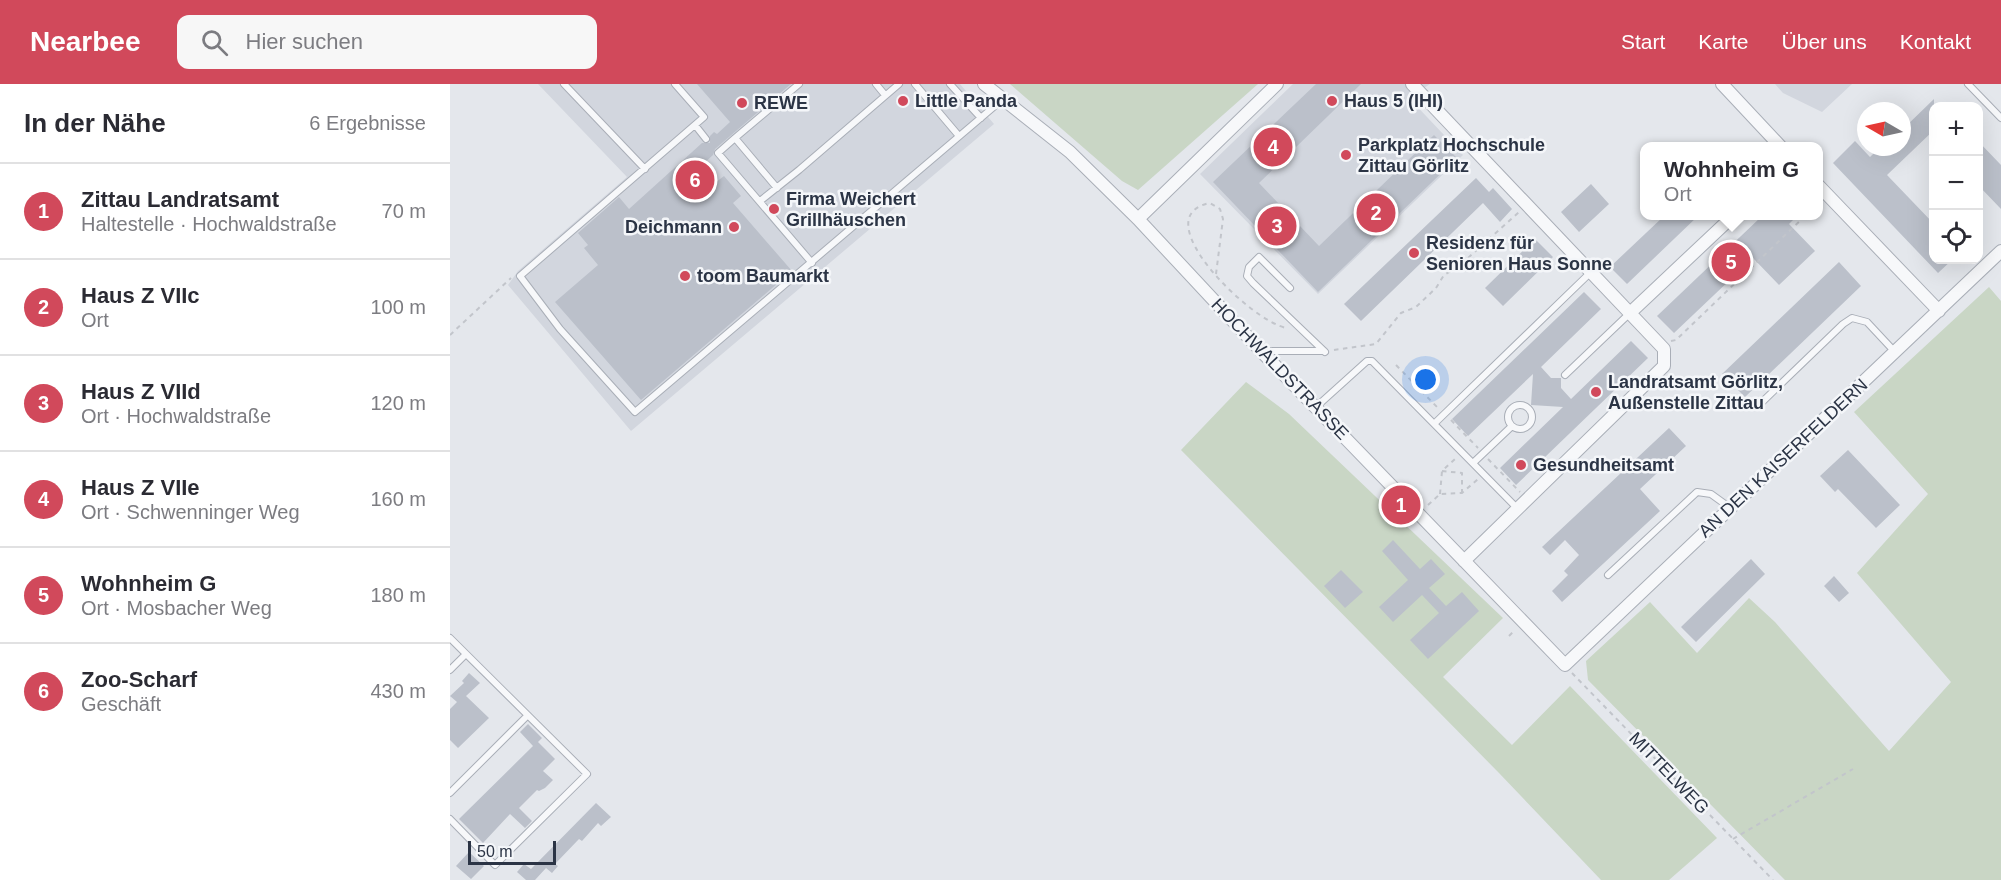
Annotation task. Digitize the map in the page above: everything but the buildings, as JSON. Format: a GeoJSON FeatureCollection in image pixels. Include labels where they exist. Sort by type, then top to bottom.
{"type":"FeatureCollection","features":[{"type":"Feature","properties":{"kind":"street","name":"HOCHWALDSTRASSE"},"geometry":{"type":"LineString","coordinates":[[984,84],[1071,152],[1565,665]]}},
{"type":"Feature","properties":{"kind":"street"},"geometry":{"type":"LineString","coordinates":[[1138,219],[1277,84]]}},
{"type":"Feature","properties":{"kind":"street"},"geometry":{"type":"LineString","coordinates":[[1412,84],[1661,346],[1664,366],[1464,561]]}},
{"type":"Feature","properties":{"kind":"street"},"geometry":{"type":"LineString","coordinates":[[1722,84],[1776,142]]}},
{"type":"Feature","properties":{"kind":"street"},"geometry":{"type":"LineString","coordinates":[[1823,190],[1939,311]]}},
{"type":"Feature","properties":{"kind":"street"},"geometry":{"type":"LineString","coordinates":[[1630,313],[1728,220]]}},
{"type":"Feature","properties":{"kind":"street","name":"AN DEN KAISERFELDERN"},"geometry":{"type":"LineString","coordinates":[[1565,665],[2001,251]]}},
{"type":"Feature","properties":{"kind":"lane"},"geometry":{"type":"LineString","coordinates":[[564,84],[645,170]]}},
{"type":"Feature","properties":{"kind":"lane"},"geometry":{"type":"LineString","coordinates":[[675,84],[704,117],[520,276],[560,329],[635,412],[1004,99]]}},
{"type":"Feature","properties":{"kind":"lane"},"geometry":{"type":"LineString","coordinates":[[799,84],[717,153],[812,263]]}},
{"type":"Feature","properties":{"kind":"lane"},"geometry":{"type":"LineString","coordinates":[[876,84],[885,95]]}},
{"type":"Feature","properties":{"kind":"lane"},"geometry":{"type":"LineString","coordinates":[[760,201],[899,84]]}},
{"type":"Feature","properties":{"kind":"lane"},"geometry":{"type":"LineString","coordinates":[[915,84],[959,136]]}},
{"type":"Feature","properties":{"kind":"lane"},"geometry":{"type":"LineString","coordinates":[[950,84],[981,118]]}},
{"type":"Feature","properties":{"kind":"lane"},"geometry":{"type":"LineString","coordinates":[[1968,84],[2001,118]]}},
{"type":"Feature","properties":{"kind":"lane"},"geometry":{"type":"LineString","coordinates":[[694,125],[706,139]]}},
{"type":"Feature","properties":{"kind":"lane"},"geometry":{"type":"LineString","coordinates":[[735,138],[777,188]]}},
{"type":"Feature","properties":{"kind":"lane"},"geometry":{"type":"LineString","coordinates":[[1290,288],[1259,257],[1249,267],[1247,276],[1325,351]]}},
{"type":"Feature","properties":{"kind":"lane"},"geometry":{"type":"LineString","coordinates":[[1435,423],[1591,272]]}},
{"type":"Feature","properties":{"kind":"lane"},"geometry":{"type":"LineString","coordinates":[[1565,375],[1630,313]]}},
{"type":"Feature","properties":{"kind":"lane"},"geometry":{"type":"LineString","coordinates":[[1759,405],[1852,318],[1867,322],[1895,352]]}},
{"type":"Feature","properties":{"kind":"lane"},"geometry":{"type":"LineString","coordinates":[[1261,351],[1325,351]]}},
{"type":"Feature","properties":{"kind":"lane"},"geometry":{"type":"LineString","coordinates":[[1316,407],[1367,361],[1372,361],[1473,463],[1522,504]]}},
{"type":"Feature","properties":{"kind":"lane"},"geometry":{"type":"LineString","coordinates":[[1473,463],[1512,426]]}},
{"type":"Feature","properties":{"kind":"lane"},"geometry":{"type":"LineString","coordinates":[[1608,576],[1697,492],[1711,494],[1730,507]]}},
{"type":"Feature","properties":{"kind":"lane"},"geometry":{"type":"LineString","coordinates":[[450,638],[587,774],[495,865],[450,819]]}},
{"type":"Feature","properties":{"kind":"lane"},"geometry":{"type":"LineString","coordinates":[[450,670],[466,654]]}},
{"type":"Feature","properties":{"kind":"lane"},"geometry":{"type":"LineString","coordinates":[[450,793],[527,716]]}},
{"type":"Feature","properties":{"kind":"path"},"geometry":{"type":"LineString","coordinates":[[1216,274],[1222,219],[1220,209],[1210,203],[1198,207],[1191,214],[1188,220],[1189,238],[1216,274],[1250,310],[1278,326],[1301,330]]}},
{"type":"Feature","properties":{"kind":"path"},"geometry":{"type":"LineString","coordinates":[[1325,351],[1376,344],[1401,314],[1416,307],[1436,288],[1444,275],[1458,267],[1527,205]]}},
{"type":"Feature","properties":{"kind":"path"},"geometry":{"type":"LineString","coordinates":[[1661,346],[1676,340],[1801,220]]}},
{"type":"Feature","properties":{"kind":"path"},"geometry":{"type":"LineString","coordinates":[[450,335],[512,278],[520,276]]}},
{"type":"Feature","properties":{"kind":"path"},"geometry":{"type":"LineString","coordinates":[[1396,365],[1483,453],[1522,504]]}},
{"type":"Feature","properties":{"kind":"path"},"geometry":{"type":"LineString","coordinates":[[1440,494],[1442,471],[1463,451]]}},
{"type":"Feature","properties":{"kind":"path"},"geometry":{"type":"LineString","coordinates":[[1442,471],[1462,472],[1462,493]]}},
{"type":"Feature","properties":{"kind":"path"},"geometry":{"type":"LineString","coordinates":[[1419,513],[1440,494],[1462,493],[1484,473]]}},
{"type":"Feature","properties":{"kind":"path","name":"MITTELWEG"},"geometry":{"type":"LineString","coordinates":[[1565,665],[1773,880]]}},
{"type":"Feature","properties":{"kind":"path"},"geometry":{"type":"LineString","coordinates":[[1733,839],[1853,769]]}},
{"type":"Feature","properties":{"kind":"shaded area"},"geometry":{"type":"Polygon","coordinates":[[[538,84],[960,84],[994,124],[631,431],[508,285],[518,271],[627,177],[538,84]]]}},
{"type":"Feature","properties":{"kind":"shaded area"},"geometry":{"type":"Polygon","coordinates":[[[1293,84],[1430,84],[1409,98],[1463,155],[1318,294],[1200,174],[1293,84]]]}},
{"type":"Feature","properties":{"kind":"shaded area"},"geometry":{"type":"Polygon","coordinates":[[[1775,84],[1852,84],[1822,112],[1783,93],[1775,84]]]}},
{"type":"Feature","properties":{"kind":"green space"},"geometry":{"type":"Polygon","coordinates":[[[1010,84],[1258,84],[1138,190],[1122,181],[1010,84]]]}},
{"type":"Feature","properties":{"kind":"green space"},"geometry":{"type":"Polygon","coordinates":[[[1989,287],[2001,301],[2001,880],[1785,880],[1588,680],[1586,661],[1650,602],[1697,653],[1749,598],[1775,622],[1889,751],[1951,682],[1857,573],[1928,494],[1854,412],[1989,287]]]}},
{"type":"Feature","properties":{"kind":"green space"},"geometry":{"type":"Polygon","coordinates":[[[1246,382],[1289,414],[1503,618],[1443,677],[1512,745],[1570,686],[1717,838],[1669,880],[1601,880],[1181,450],[1246,382]]]}},
{"type":"Feature","properties":{"kind":"place","name":"Little Panda"},"geometry":{"type":"Point","coordinates":[903,101]}},
{"type":"Feature","properties":{"kind":"place","name":"Haus 5 (IHI)"},"geometry":{"type":"Point","coordinates":[1332,101]}},
{"type":"Feature","properties":{"kind":"place","name":"REWE"},"geometry":{"type":"Point","coordinates":[742,103]}},
{"type":"Feature","properties":{"kind":"place","name":"Haus Z VIIe"},"geometry":{"type":"Point","coordinates":[1273,147]}},
{"type":"Feature","properties":{"kind":"place","name":"Parkplatz Hochschule Zittau Görlitz"},"geometry":{"type":"Point","coordinates":[1346,155]}},
{"type":"Feature","properties":{"kind":"place","name":"Zoo-Scharf"},"geometry":{"type":"Point","coordinates":[695,180]}},
{"type":"Feature","properties":{"kind":"place","name":"Firma Weichert Grillhäuschen"},"geometry":{"type":"Point","coordinates":[774,209]}},
{"type":"Feature","properties":{"kind":"place","name":"Haus Z VIIc"},"geometry":{"type":"Point","coordinates":[1376,213]}},
{"type":"Feature","properties":{"kind":"place","name":"Haus Z VIId"},"geometry":{"type":"Point","coordinates":[1277,226]}},
{"type":"Feature","properties":{"kind":"place","name":"Deichmann"},"geometry":{"type":"Point","coordinates":[734,227]}},
{"type":"Feature","properties":{"kind":"place","name":"Residenz für Senioren Haus Sonne"},"geometry":{"type":"Point","coordinates":[1414,253]}},
{"type":"Feature","properties":{"kind":"place","name":"Wohnheim G"},"geometry":{"type":"Point","coordinates":[1731,262]}},
{"type":"Feature","properties":{"kind":"place","name":"toom Baumarkt"},"geometry":{"type":"Point","coordinates":[685,276]}},
{"type":"Feature","properties":{"kind":"place","name":"Landratsamt Görlitz, Außenstelle Zittau"},"geometry":{"type":"Point","coordinates":[1596,392]}},
{"type":"Feature","properties":{"kind":"place","name":"Gesundheitsamt"},"geometry":{"type":"Point","coordinates":[1521,465]}},
{"type":"Feature","properties":{"kind":"place","name":"Zittau Landratsamt"},"geometry":{"type":"Point","coordinates":[1401,505]}}]}
